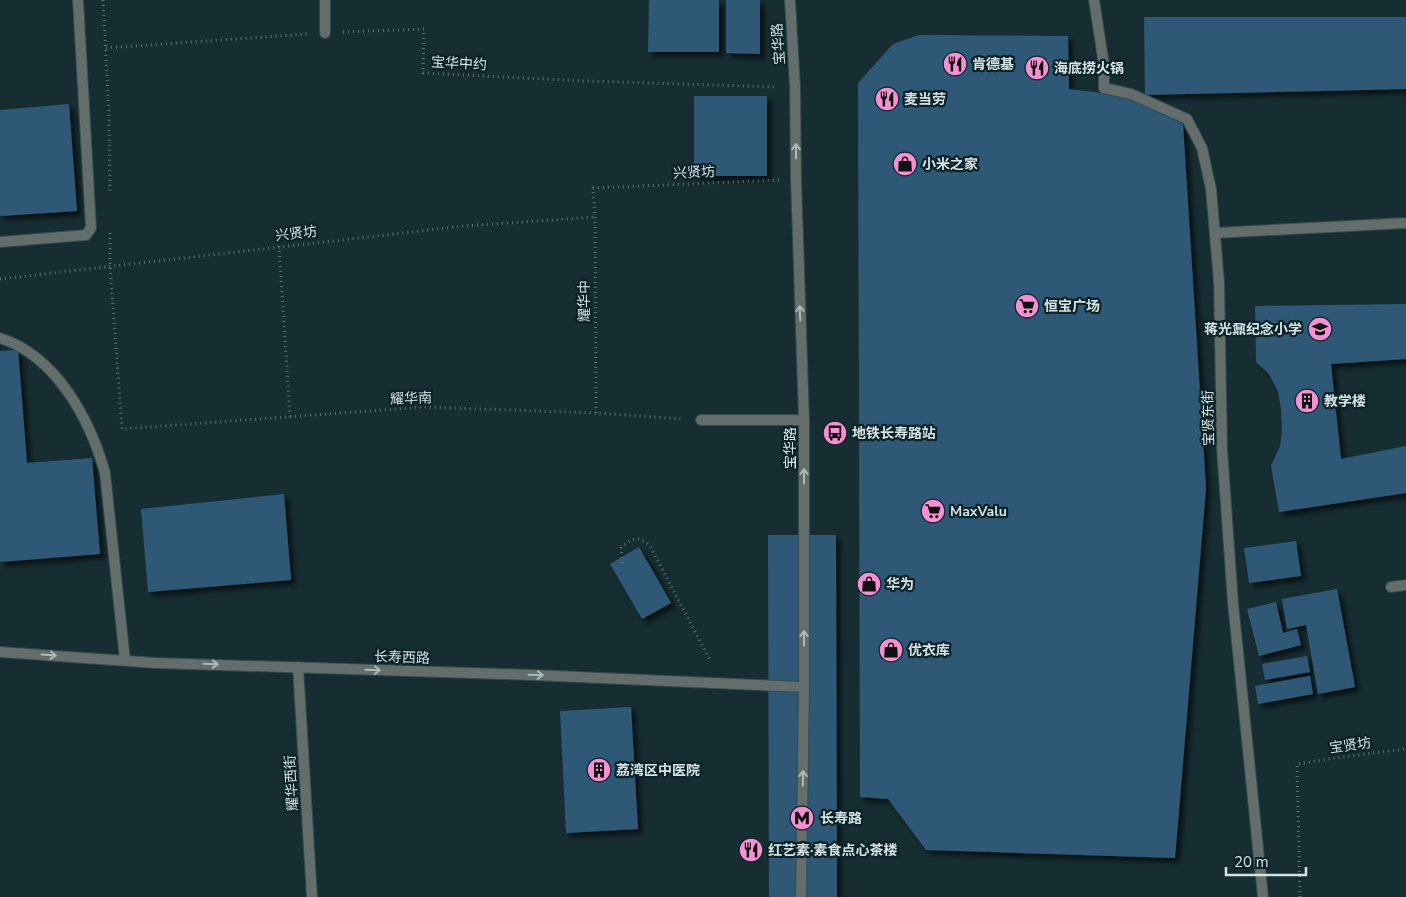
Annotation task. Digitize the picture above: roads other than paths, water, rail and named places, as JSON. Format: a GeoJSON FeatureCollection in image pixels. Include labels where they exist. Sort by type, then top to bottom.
{"type":"FeatureCollection","features":[{"type":"Feature","properties":{"kind":"street"},"geometry":{"type":"LineString","coordinates":[[0,242],[86,234],[92,228],[78,0]]}},
{"type":"Feature","properties":{"kind":"street"},"geometry":{"type":"LineString","coordinates":[[325,0],[325,33]]}},
{"type":"Feature","properties":{"kind":"street","name":"宝华路"},"geometry":{"type":"LineString","coordinates":[[790,0],[795,87],[804,420],[804,687],[801,897]]}},
{"type":"Feature","properties":{"kind":"street","name":"宝贤东街"},"geometry":{"type":"LineString","coordinates":[[1094,0],[1104,65],[1104,88],[1131,94],[1188,119],[1202,148],[1211,190],[1218,282],[1222,449],[1233,603],[1263,897]]}},
{"type":"Feature","properties":{"kind":"street"},"geometry":{"type":"LineString","coordinates":[[1215,233],[1406,223]]}},
{"type":"Feature","properties":{"kind":"street"},"geometry":{"type":"LineString","coordinates":[[0,338],[15,343],[45,365],[83,416],[99,451],[105,473],[125,660]]}},
{"type":"Feature","properties":{"kind":"street"},"geometry":{"type":"LineString","coordinates":[[702,420],[804,420]]}},
{"type":"Feature","properties":{"kind":"street"},"geometry":{"type":"LineString","coordinates":[[1392,587],[1406,586]]}},
{"type":"Feature","properties":{"kind":"street","name":"长寿西路"},"geometry":{"type":"LineString","coordinates":[[0,652],[125,660],[804,687]]}},
{"type":"Feature","properties":{"kind":"street","name":"耀华西街"},"geometry":{"type":"LineString","coordinates":[[298,667],[312,897]]}},
{"type":"Feature","properties":{"kind":"place","name":"肯德基"},"geometry":{"type":"Point","coordinates":[955,64]}},
{"type":"Feature","properties":{"kind":"place","name":"海底捞火锅"},"geometry":{"type":"Point","coordinates":[1037,68]}},
{"type":"Feature","properties":{"kind":"place","name":"麦当劳"},"geometry":{"type":"Point","coordinates":[887,99]}},
{"type":"Feature","properties":{"kind":"place","name":"小米之家"},"geometry":{"type":"Point","coordinates":[905,164]}},
{"type":"Feature","properties":{"kind":"place","name":"恒宝广场"},"geometry":{"type":"Point","coordinates":[1027,306]}},
{"type":"Feature","properties":{"kind":"place","name":"蒋光鼐纪念小学"},"geometry":{"type":"Point","coordinates":[1320,329]}},
{"type":"Feature","properties":{"kind":"place","name":"教学楼"},"geometry":{"type":"Point","coordinates":[1307,401]}},
{"type":"Feature","properties":{"kind":"place","name":"地铁长寿路站"},"geometry":{"type":"Point","coordinates":[835,433]}},
{"type":"Feature","properties":{"kind":"place","name":"MaxValu"},"geometry":{"type":"Point","coordinates":[933,511]}},
{"type":"Feature","properties":{"kind":"place","name":"华为"},"geometry":{"type":"Point","coordinates":[869,584]}},
{"type":"Feature","properties":{"kind":"place","name":"优衣库"},"geometry":{"type":"Point","coordinates":[891,650]}},
{"type":"Feature","properties":{"kind":"place","name":"荔湾区中医院"},"geometry":{"type":"Point","coordinates":[599,770]}},
{"type":"Feature","properties":{"kind":"place","name":"长寿路"},"geometry":{"type":"Point","coordinates":[802,818]}},
{"type":"Feature","properties":{"kind":"place","name":"红艺素·素食点心茶楼"},"geometry":{"type":"Point","coordinates":[751,850]}}]}
